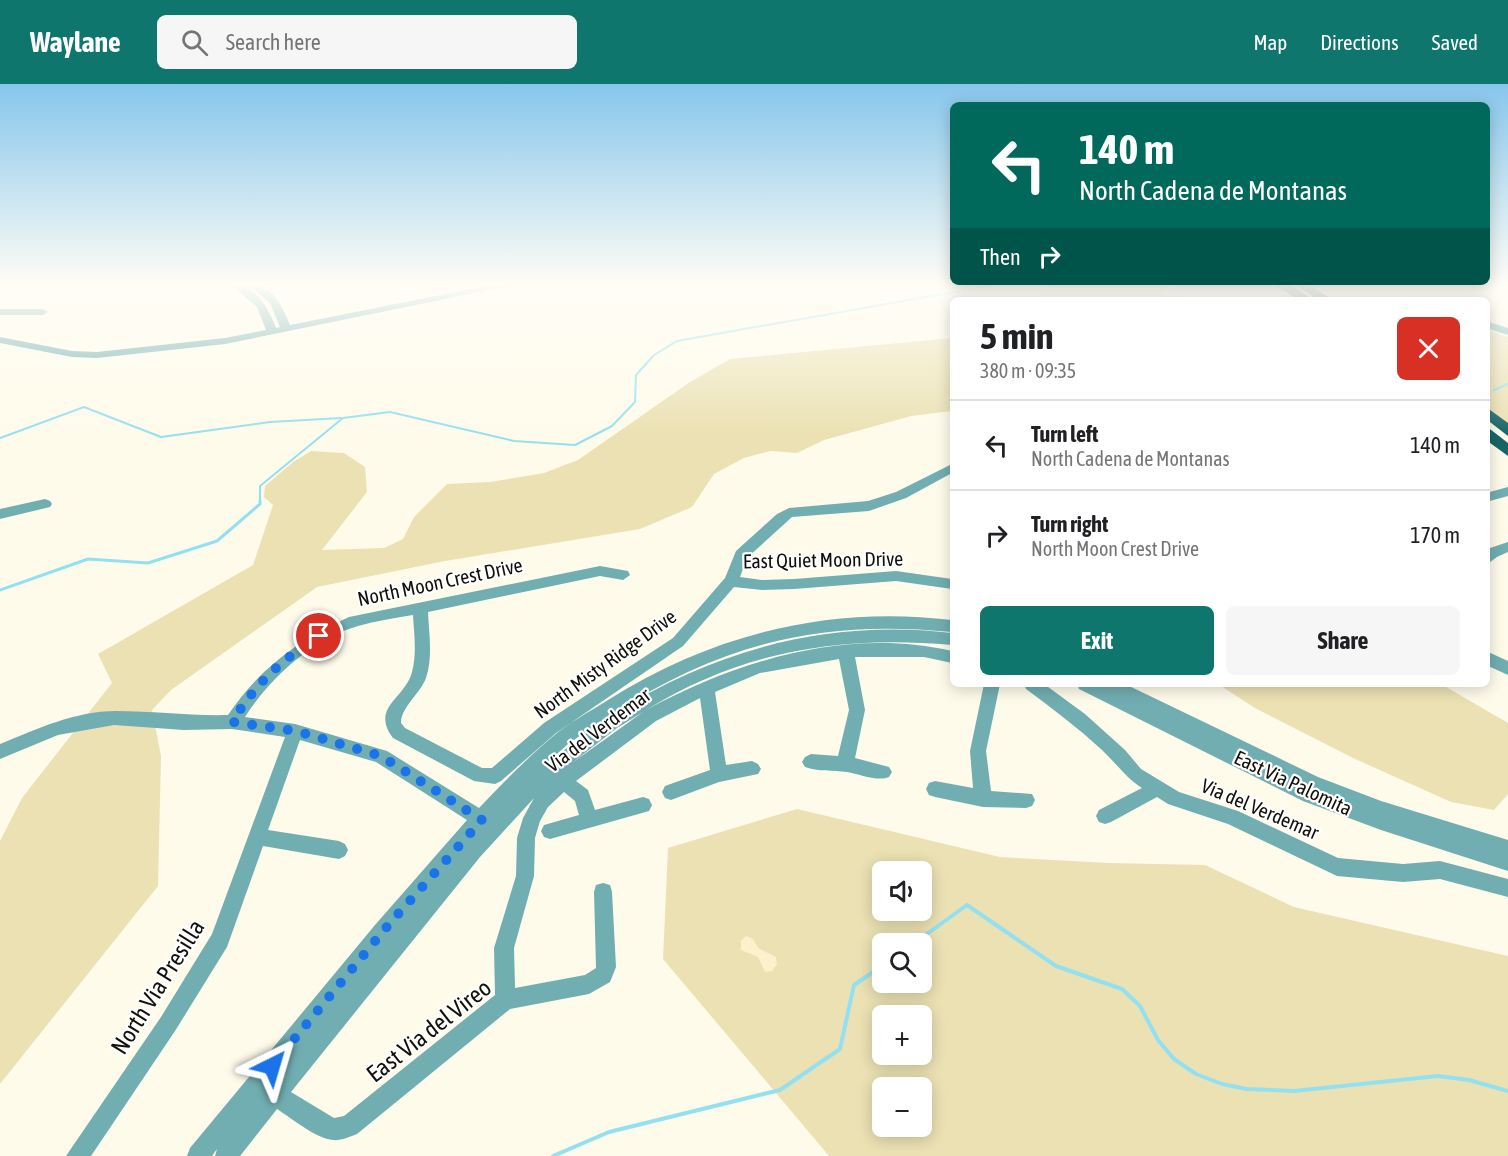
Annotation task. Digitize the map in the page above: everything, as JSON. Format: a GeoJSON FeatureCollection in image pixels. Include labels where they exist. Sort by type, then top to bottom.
{"type":"FeatureCollection","features":[{"type":"Feature","properties":{"kind":"main road"},"geometry":{"type":"LineString","coordinates":[[1490,415],[1508,431]]}},
{"type":"Feature","properties":{"kind":"main road"},"geometry":{"type":"LineString","coordinates":[[1490,435],[1508,451]]}},
{"type":"Feature","properties":{"kind":"street"},"geometry":{"type":"LineString","coordinates":[[0,340],[72,354],[97,355],[142,352],[195,343],[216,343],[252,334]]}},
{"type":"Feature","properties":{"kind":"street","name":"North Misty Ridge Drive"},"geometry":{"type":"LineString","coordinates":[[420,610],[423,663],[413,688],[393,715],[388,727],[486,777],[499,774],[550,728],[678,642],[730,580],[741,555],[782,517],[789,513],[869,506],[901,495],[950,469]]}},
{"type":"Feature","properties":{"kind":"street"},"geometry":{"type":"LineString","coordinates":[[1490,497],[1508,491]]}},
{"type":"Feature","properties":{"kind":"street"},"geometry":{"type":"LineString","coordinates":[[0,514],[45,504]]}},
{"type":"Feature","properties":{"kind":"street"},"geometry":{"type":"LineString","coordinates":[[1490,555],[1508,547]]}},
{"type":"Feature","properties":{"kind":"street","name":"North Moon Crest Drive"},"geometry":{"type":"LineString","coordinates":[[232,722],[248,696],[272,669],[319,636],[354,621],[420,610],[600,571],[623,575]]}},
{"type":"Feature","properties":{"kind":"street","name":"East Quiet Moon Drive"},"geometry":{"type":"LineString","coordinates":[[730,580],[762,585],[896,576],[950,584]]}},
{"type":"Feature","properties":{"kind":"street"},"geometry":{"type":"LineString","coordinates":[[198,1156],[267,1088],[558,742],[626,695],[686,662],[776,633],[816,625],[883,621],[918,621],[950,626]]}},
{"type":"Feature","properties":{"kind":"street"},"geometry":{"type":"LineString","coordinates":[[488,823],[570,754],[636,707],[694,675],[782,645],[819,639],[886,634],[919,634],[950,639]]}},
{"type":"Feature","properties":{"kind":"street","name":"Via del Verdemar"},"geometry":{"type":"LineString","coordinates":[[505,1000],[504,948],[525,876],[526,838],[532,818],[542,801],[577,769],[650,716],[679,700],[758,667],[869,649],[924,651],[950,657]]}},
{"type":"Feature","properties":{"kind":"street"},"geometry":{"type":"LineString","coordinates":[[845,764],[857,710],[846,652]]}},
{"type":"Feature","properties":{"kind":"street"},"geometry":{"type":"LineString","coordinates":[[1490,659],[1508,669]]}},
{"type":"Feature","properties":{"kind":"street"},"geometry":{"type":"LineString","coordinates":[[983,799],[978,752],[991,687]]}},
{"type":"Feature","properties":{"kind":"street","name":"Via del Verdemar"},"geometry":{"type":"LineString","coordinates":[[1037,687],[1058,701],[1119,755],[1135,774],[1174,798],[1232,817],[1336,867],[1403,873],[1440,870],[1508,888]]}},
{"type":"Feature","properties":{"kind":"street","name":"East Via Palomita"},"geometry":{"type":"LineString","coordinates":[[1091,687],[1309,795],[1381,822],[1508,862]]}},
{"type":"Feature","properties":{"kind":"street","name":"East Via Palomita"},"geometry":{"type":"LineString","coordinates":[[1116,687],[1312,783],[1381,809],[1508,849]]}},
{"type":"Feature","properties":{"kind":"street"},"geometry":{"type":"LineString","coordinates":[[707,690],[719,774]]}},
{"type":"Feature","properties":{"kind":"street"},"geometry":{"type":"LineString","coordinates":[[0,752],[56,728],[114,718],[184,723],[232,722],[296,731],[381,756],[488,823]]}},
{"type":"Feature","properties":{"kind":"street","name":"North Via Presilla"},"geometry":{"type":"LineString","coordinates":[[77,1156],[168,1024],[220,940],[296,731]]}},
{"type":"Feature","properties":{"kind":"street"},"geometry":{"type":"LineString","coordinates":[[811,762],[845,764],[883,772]]}},
{"type":"Feature","properties":{"kind":"street"},"geometry":{"type":"LineString","coordinates":[[671,792],[719,774],[752,769]]}},
{"type":"Feature","properties":{"kind":"street"},"geometry":{"type":"LineString","coordinates":[[564,782],[582,796],[590,820]]}},
{"type":"Feature","properties":{"kind":"street"},"geometry":{"type":"LineString","coordinates":[[1105,816],[1139,800],[1156,788]]}},
{"type":"Feature","properties":{"kind":"street"},"geometry":{"type":"LineString","coordinates":[[935,789],[983,799],[1026,800]]}},
{"type":"Feature","properties":{"kind":"street"},"geometry":{"type":"LineString","coordinates":[[550,831],[643,805]]}},
{"type":"Feature","properties":{"kind":"street"},"geometry":{"type":"LineString","coordinates":[[257,837],[339,850]]}},
{"type":"Feature","properties":{"kind":"street","name":"East Via del Vireo"},"geometry":{"type":"LineString","coordinates":[[267,1088],[310,1118],[333,1129],[349,1126],[505,1000],[589,984],[603,975],[606,967],[603,892]]}},
{"type":"Feature","properties":{"kind":"street"},"geometry":{"type":"LineString","coordinates":[[226,1156],[267,1088]]}},
{"type":"Feature","properties":{"kind":"shaded area"},"geometry":{"type":"Polygon","coordinates":[[[1490,334],[1508,337],[1508,431],[1490,414],[1490,334]]]}},
{"type":"Feature","properties":{"kind":"shaded area"},"geometry":{"type":"Polygon","coordinates":[[[950,338],[950,411],[911,416],[824,440],[797,453],[770,451],[744,458],[714,474],[692,507],[640,529],[445,561],[317,587],[171,690],[152,710],[161,756],[158,886],[0,1084],[0,841],[22,798],[112,683],[98,654],[253,565],[273,505],[264,497],[265,486],[293,462],[311,451],[344,453],[365,467],[367,492],[322,550],[384,548],[403,539],[414,517],[447,484],[490,482],[544,473],[578,460],[690,382],[730,359],[950,338]]]}},
{"type":"Feature","properties":{"kind":"shaded area"},"geometry":{"type":"Polygon","coordinates":[[[1223,687],[1446,687],[1508,723],[1508,794],[1494,810],[1451,802],[1353,758],[1255,708],[1223,687]]]}},
{"type":"Feature","properties":{"kind":"shaded area"},"geometry":{"type":"Polygon","coordinates":[[[797,809],[1000,857],[1205,865],[1294,907],[1508,956],[1508,1156],[829,1156],[663,959],[668,848],[797,809]]]}},
{"type":"Feature","properties":{"kind":"sand"},"geometry":{"type":"Polygon","coordinates":[[[746,936],[753,939],[758,948],[776,957],[777,964],[772,971],[765,972],[758,957],[741,950],[741,941],[746,936]]]}},
{"type":"Feature","properties":{"kind":"waterway"},"geometry":{"type":"LineString","coordinates":[[0,590],[88,559],[148,563],[217,541],[260,504],[260,486],[343,418],[390,412],[514,441],[575,445],[612,426],[635,402],[636,375],[654,355],[677,341],[716,334]]}},
{"type":"Feature","properties":{"kind":"waterway"},"geometry":{"type":"LineString","coordinates":[[1494,390],[1508,384]]}},
{"type":"Feature","properties":{"kind":"waterway"},"geometry":{"type":"LineString","coordinates":[[0,438],[84,407],[161,437],[270,422],[341,418]]}},
{"type":"Feature","properties":{"kind":"waterway"},"geometry":{"type":"LineString","coordinates":[[928,933],[967,905],[1056,966],[1122,989],[1140,1006],[1158,1040],[1174,1059],[1196,1074],[1222,1084],[1247,1089],[1294,1091],[1438,1076],[1469,1080],[1508,1091]]}},
{"type":"Feature","properties":{"kind":"waterway"},"geometry":{"type":"LineString","coordinates":[[553,1156],[609,1132],[780,1090],[840,1049],[854,985],[872,973]]}},
{"type":"Feature","properties":{"kind":"route"},"geometry":{"type":"LineString","coordinates":[[272,1066],[390,923],[482,820],[381,756],[296,731],[232,722],[248,696],[272,669],[319,636]]}}]}
